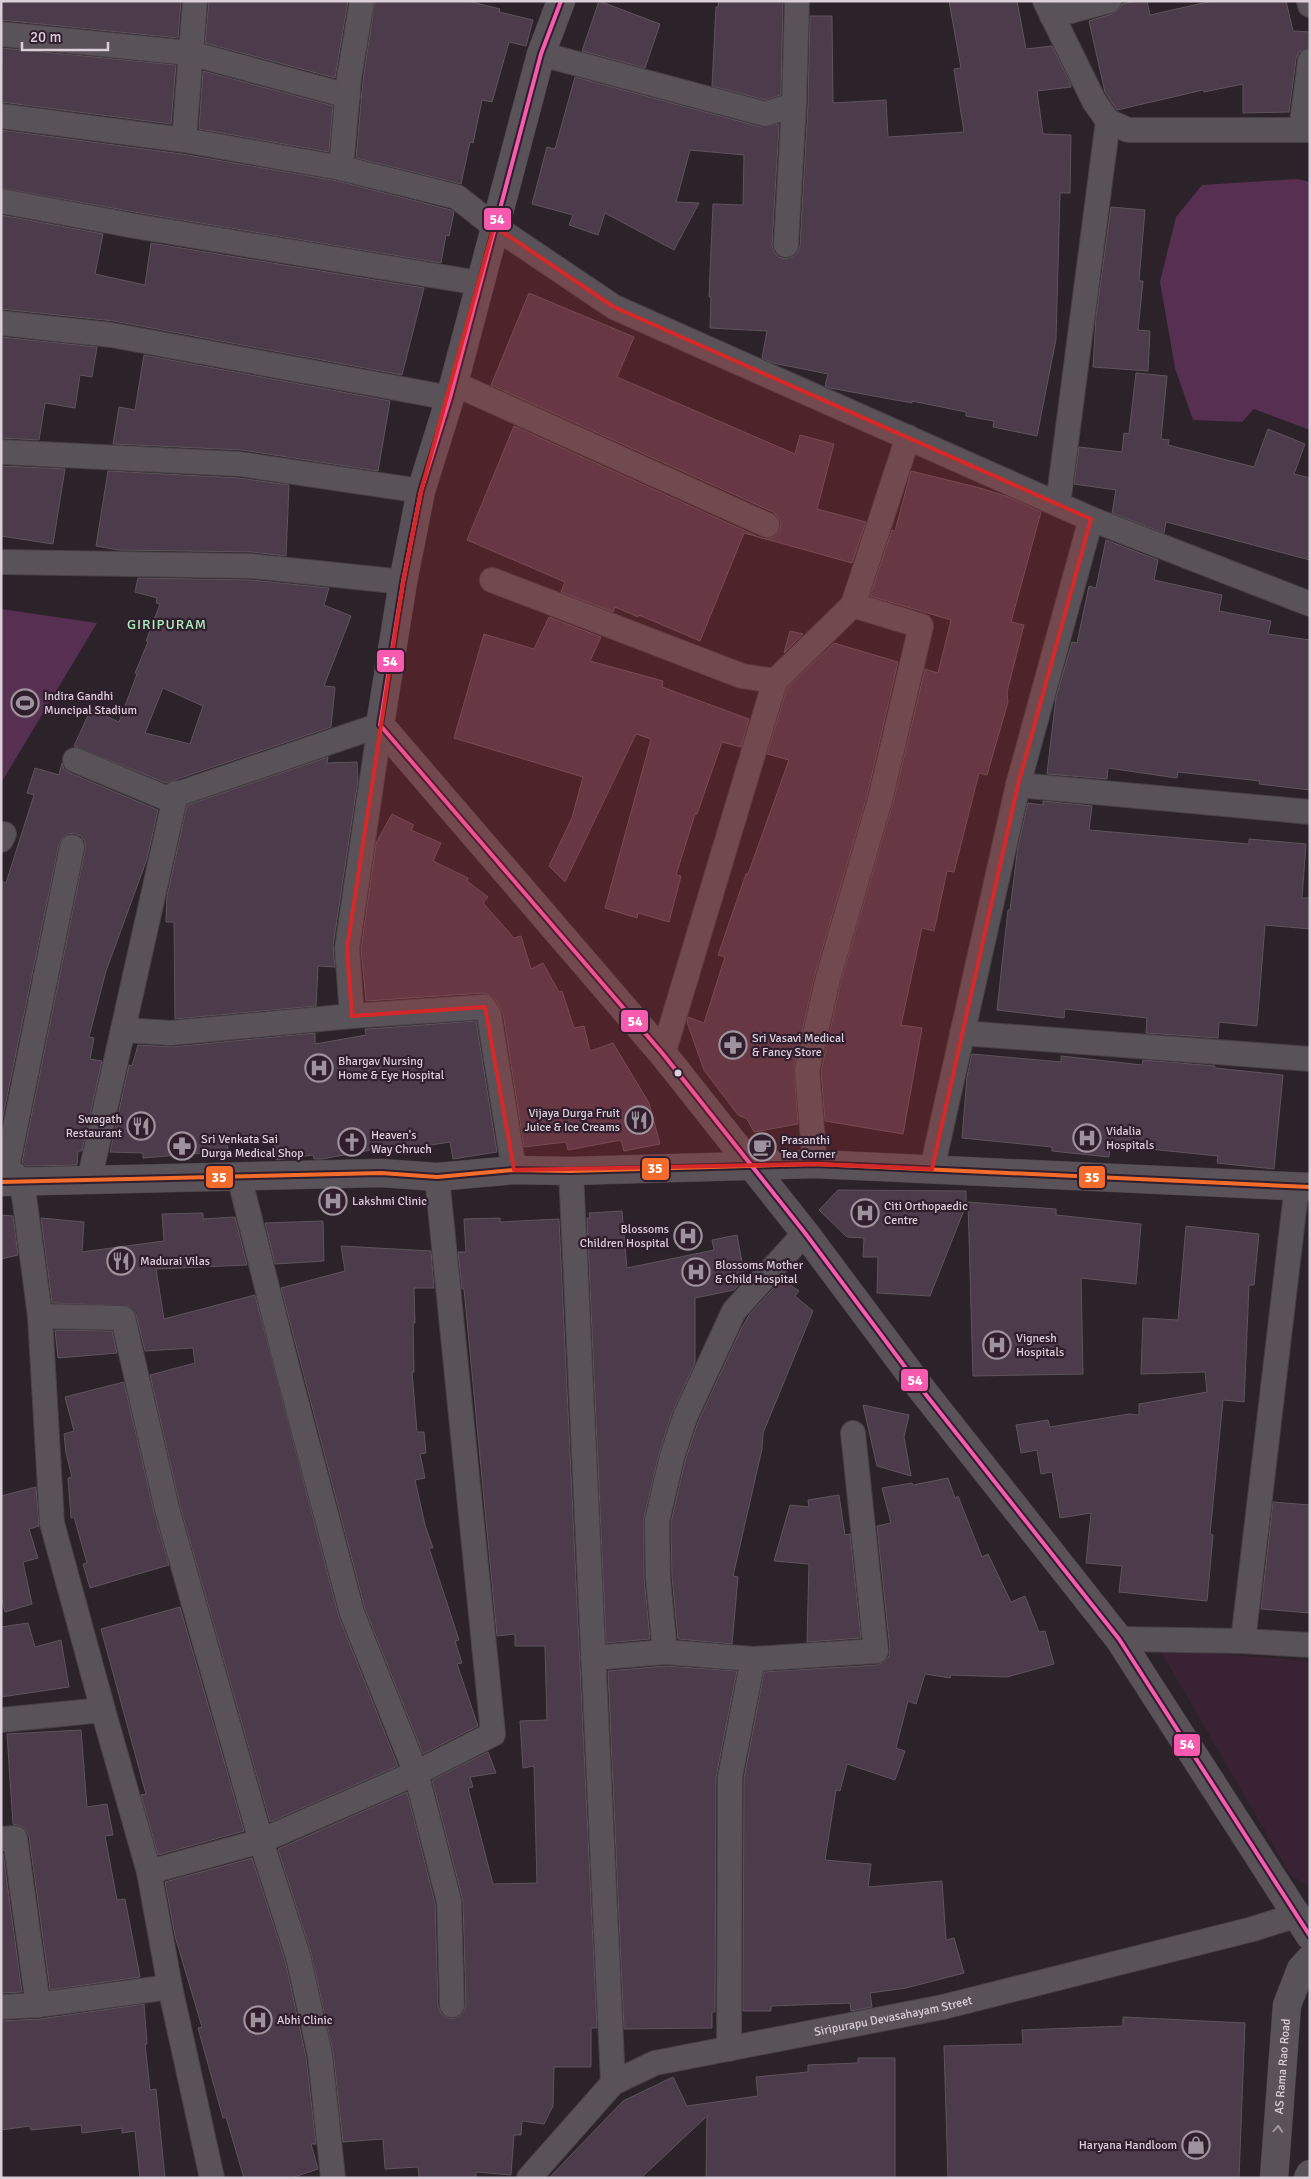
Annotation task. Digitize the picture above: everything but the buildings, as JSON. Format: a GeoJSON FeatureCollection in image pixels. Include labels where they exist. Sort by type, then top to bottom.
{"type":"FeatureCollection","features":[{"type":"Feature","properties":{"kind":"street"},"geometry":{"type":"LineString","coordinates":[[184,140],[195,1]]}},
{"type":"Feature","properties":{"kind":"street"},"geometry":{"type":"LineString","coordinates":[[341,168],[348,96],[362,1]]}},
{"type":"Feature","properties":{"kind":"street"},"geometry":{"type":"LineString","coordinates":[[352,1016],[347,948],[403,582],[421,491],[452,391],[494,226],[541,54],[560,1]]}},
{"type":"Feature","properties":{"kind":"street"},"geometry":{"type":"LineString","coordinates":[[786,246],[794,106],[796,1]]}},
{"type":"Feature","properties":{"kind":"street"},"geometry":{"type":"LineString","coordinates":[[1109,1],[1049,9],[1094,101],[1108,121],[1128,130],[1305,130],[1310,61]]}},
{"type":"Feature","properties":{"kind":"street"},"geometry":{"type":"LineString","coordinates":[[1309,1],[1310,5]]}},
{"type":"Feature","properties":{"kind":"street"},"geometry":{"type":"LineString","coordinates":[[1,34],[190,53],[348,96]]}},
{"type":"Feature","properties":{"kind":"street"},"geometry":{"type":"LineString","coordinates":[[541,54],[765,114],[794,106]]}},
{"type":"Feature","properties":{"kind":"street"},"geometry":{"type":"LineString","coordinates":[[1,116],[184,140],[341,168],[457,197],[494,226],[614,306],[1091,519],[1310,604]]}},
{"type":"Feature","properties":{"kind":"street"},"geometry":{"type":"LineString","coordinates":[[1058,504],[1108,121]]}},
{"type":"Feature","properties":{"kind":"street"},"geometry":{"type":"LineString","coordinates":[[1,201],[135,226],[479,283]]}},
{"type":"Feature","properties":{"kind":"street"},"geometry":{"type":"LineString","coordinates":[[1,323],[112,334],[452,391],[767,525]]}},
{"type":"Feature","properties":{"kind":"street"},"geometry":{"type":"LineString","coordinates":[[663,1054],[775,680],[853,605],[908,437]]}},
{"type":"Feature","properties":{"kind":"street"},"geometry":{"type":"LineString","coordinates":[[1,452],[240,464],[421,491]]}},
{"type":"Feature","properties":{"kind":"street"},"geometry":{"type":"LineString","coordinates":[[932,1169],[1018,785],[1091,519]]}},
{"type":"Feature","properties":{"kind":"street"},"geometry":{"type":"LineString","coordinates":[[1,562],[252,566],[403,582]]}},
{"type":"Feature","properties":{"kind":"street"},"geometry":{"type":"LineString","coordinates":[[492,580],[742,676],[775,680]]}},
{"type":"Feature","properties":{"kind":"street"},"geometry":{"type":"LineString","coordinates":[[815,1164],[807,1070],[828,978],[880,800],[921,626],[853,605]]}},
{"type":"Feature","properties":{"kind":"street"},"geometry":{"type":"LineString","coordinates":[[75,760],[166,798],[176,793],[380,725]]}},
{"type":"Feature","properties":{"kind":"street"},"geometry":{"type":"LineString","coordinates":[[380,725],[663,1054],[805,1232],[922,1391],[1119,1639],[1303,1926]]}},
{"type":"Feature","properties":{"kind":"street"},"geometry":{"type":"LineString","coordinates":[[1018,785],[1310,812]]}},
{"type":"Feature","properties":{"kind":"street"},"geometry":{"type":"LineString","coordinates":[[90,1180],[176,793]]}},
{"type":"Feature","properties":{"kind":"street"},"geometry":{"type":"LineString","coordinates":[[72,847],[7,1167],[12,1181],[40,1316],[52,1523],[102,1710],[149,1872],[170,1987],[212,2178]]}},
{"type":"Feature","properties":{"kind":"street"},"geometry":{"type":"LineString","coordinates":[[123,1030],[171,1033],[352,1016],[484,1007],[489,1015],[514,1170]]}},
{"type":"Feature","properties":{"kind":"street"},"geometry":{"type":"LineString","coordinates":[[962,1033],[1310,1059]]}},
{"type":"Feature","properties":{"kind":"street"},"geometry":{"type":"LineString","coordinates":[[12,1181],[381,1173],[437,1177],[514,1170],[571,1171],[815,1164],[1303,1186],[1243,1641]]}},
{"type":"Feature","properties":{"kind":"street"},"geometry":{"type":"LineString","coordinates":[[571,1171],[613,2083]]}},
{"type":"Feature","properties":{"kind":"street"},"geometry":{"type":"LineString","coordinates":[[239,1176],[352,1613],[416,1773],[449,1901],[452,2005]]}},
{"type":"Feature","properties":{"kind":"street"},"geometry":{"type":"LineString","coordinates":[[149,1872],[261,1841],[416,1773],[493,1734],[437,1177]]}},
{"type":"Feature","properties":{"kind":"street"},"geometry":{"type":"LineString","coordinates":[[664,1652],[658,1578],[657,1521],[672,1457],[685,1417],[734,1311],[805,1232]]}},
{"type":"Feature","properties":{"kind":"street"},"geometry":{"type":"LineString","coordinates":[[40,1316],[123,1318],[167,1509],[261,1841],[298,1956],[320,2055],[332,2178]]}},
{"type":"Feature","properties":{"kind":"street"},"geometry":{"type":"LineString","coordinates":[[594,1658],[664,1652],[753,1659],[876,1651],[853,1433]]}},
{"type":"Feature","properties":{"kind":"street"},"geometry":{"type":"LineString","coordinates":[[1119,1639],[1243,1641],[1310,1645]]}},
{"type":"Feature","properties":{"kind":"street"},"geometry":{"type":"LineString","coordinates":[[728,2049],[730,1777],[753,1659]]}},
{"type":"Feature","properties":{"kind":"street"},"geometry":{"type":"LineString","coordinates":[[1,1720],[102,1710]]}},
{"type":"Feature","properties":{"kind":"street"},"geometry":{"type":"LineString","coordinates":[[1,1839],[15,1838],[38,2005]]}},
{"type":"Feature","properties":{"kind":"street","name":"Siripurapu Devasahayam Street"},"geometry":{"type":"LineString","coordinates":[[529,2178],[613,2083],[655,2063],[944,2007],[1252,1929],[1303,1926]]}},
{"type":"Feature","properties":{"kind":"street","name":"AS Rama Rao Road"},"geometry":{"type":"LineString","coordinates":[[1274,2178],[1288,2005],[1301,1969],[1310,1959]]}},
{"type":"Feature","properties":{"kind":"street"},"geometry":{"type":"LineString","coordinates":[[1,2008],[38,2005],[170,1987]]}},
{"type":"Feature","properties":{"kind":"street"},"geometry":{"type":"LineString","coordinates":[[1308,2178],[1310,2174]]}},
{"type":"Feature","properties":{"kind":"highlighted area"},"geometry":{"type":"Polygon","coordinates":[[[494,226],[614,307],[1091,519],[1018,785],[932,1169],[815,1164],[514,1170],[485,1007],[352,1016],[347,948],[403,582],[421,491],[494,226]]]}},
{"type":"Feature","properties":{"kind":"shaded area"},"geometry":{"type":"Polygon","coordinates":[[[1297,179],[1310,182],[1310,430],[1254,409],[1242,422],[1193,420],[1175,368],[1160,282],[1176,217],[1202,185],[1297,179]]]}},
{"type":"Feature","properties":{"kind":"shaded area","name":"Indira Gandhi Muncipal Stadium"},"geometry":{"type":"Polygon","coordinates":[[[1,609],[97,623],[1,783],[1,609]]]}},
{"type":"Feature","properties":{"kind":"shaded area"},"geometry":{"type":"Polygon","coordinates":[[[1160,1650],[1310,1661],[1310,1886],[1291,1876],[1160,1650]]]}},
{"type":"Feature","properties":{"kind":"transit line","name":"54"},"geometry":{"type":"LineString","coordinates":[[561,1],[541,54],[450,398],[421,491],[403,582],[380,725],[663,1054],[805,1233],[923,1391],[1119,1639],[1310,1936]]}},
{"type":"Feature","properties":{"kind":"transit line","name":"35"},"geometry":{"type":"LineString","coordinates":[[1,1182],[381,1173],[437,1177],[514,1170],[571,1171],[815,1164],[1310,1187]]}},
{"type":"Feature","properties":{"kind":"place","name":"Indira Gandhi Muncipal Stadium"},"geometry":{"type":"Point","coordinates":[25,703]}},
{"type":"Feature","properties":{"kind":"place","name":"Sri Vasavi Medical & Fancy Store"},"geometry":{"type":"Point","coordinates":[733,1045]}},
{"type":"Feature","properties":{"kind":"place","name":"Bhargav Nursing Home & Eye Hospital"},"geometry":{"type":"Point","coordinates":[319,1068]}},
{"type":"Feature","properties":{"kind":"place","name":"Vijaya Durga Fruit Juice & Ice Creams"},"geometry":{"type":"Point","coordinates":[639,1120]}},
{"type":"Feature","properties":{"kind":"place","name":"Swagath Restaurant"},"geometry":{"type":"Point","coordinates":[141,1126]}},
{"type":"Feature","properties":{"kind":"place","name":"Vidalia Hospitals"},"geometry":{"type":"Point","coordinates":[1087,1138]}},
{"type":"Feature","properties":{"kind":"place","name":"Heaven's Way Chruch"},"geometry":{"type":"Point","coordinates":[352,1142]}},
{"type":"Feature","properties":{"kind":"place","name":"Sri Venkata Sai Durga Medical Shop"},"geometry":{"type":"Point","coordinates":[182,1146]}},
{"type":"Feature","properties":{"kind":"place","name":"Prasanthi Tea Corner"},"geometry":{"type":"Point","coordinates":[762,1147]}},
{"type":"Feature","properties":{"kind":"place","name":"Lakshmi Clinic"},"geometry":{"type":"Point","coordinates":[333,1201]}},
{"type":"Feature","properties":{"kind":"place","name":"Citi Orthopaedic Centre"},"geometry":{"type":"Point","coordinates":[865,1213]}},
{"type":"Feature","properties":{"kind":"place","name":"Blossoms Children Hospital"},"geometry":{"type":"Point","coordinates":[688,1236]}},
{"type":"Feature","properties":{"kind":"place","name":"Madurai Vilas"},"geometry":{"type":"Point","coordinates":[121,1261]}},
{"type":"Feature","properties":{"kind":"place","name":"Blossoms Mother & Child Hospital"},"geometry":{"type":"Point","coordinates":[696,1272]}},
{"type":"Feature","properties":{"kind":"place","name":"Vignesh Hospitals"},"geometry":{"type":"Point","coordinates":[997,1345]}},
{"type":"Feature","properties":{"kind":"place","name":"Abhi Clinic"},"geometry":{"type":"Point","coordinates":[258,2020]}},
{"type":"Feature","properties":{"kind":"place","name":"Haryana Handloom"},"geometry":{"type":"Point","coordinates":[1196,2145]}},
{"type":"Feature","properties":{"kind":"district","name":"GIRIPURAM"},"geometry":{"type":"Point","coordinates":[167,624]}}]}
